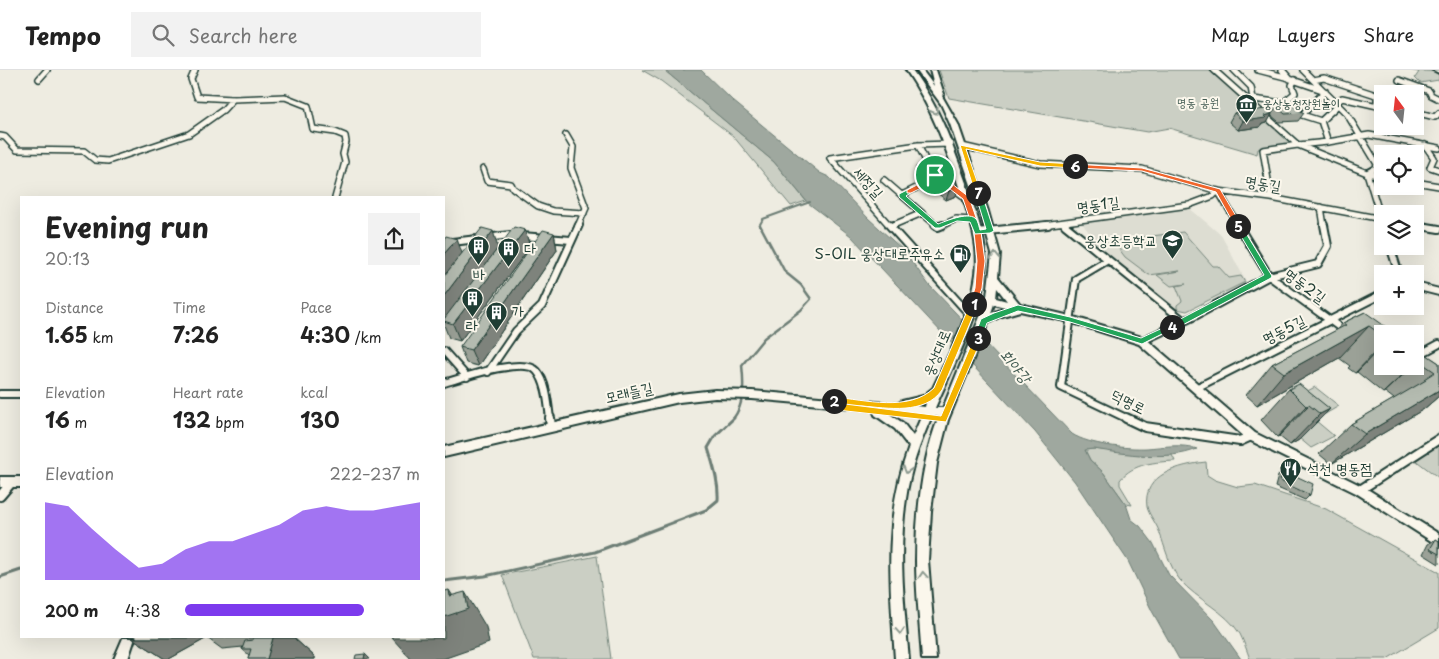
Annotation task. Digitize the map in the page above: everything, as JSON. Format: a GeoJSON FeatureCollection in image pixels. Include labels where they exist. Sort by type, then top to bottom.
{"type":"FeatureCollection","features":[{"type":"Feature","properties":{"kind":"main road","name":"웅상대로"},"geometry":{"type":"LineString","coordinates":[[902,659],[896,541],[902,490],[927,415],[970,315],[976,297],[981,261],[977,232],[950,144],[932,105],[909,70]]}},
{"type":"Feature","properties":{"kind":"main road"},"geometry":{"type":"LineString","coordinates":[[919,70],[944,104]]}},
{"type":"Feature","properties":{"kind":"main road"},"geometry":{"type":"LineString","coordinates":[[929,659],[922,560],[931,463],[945,417],[991,300],[996,254],[962,146],[944,104],[933,70]]}},
{"type":"Feature","properties":{"kind":"main road"},"geometry":{"type":"LineString","coordinates":[[994,278],[1018,308]]}},
{"type":"Feature","properties":{"kind":"main road"},"geometry":{"type":"LineString","coordinates":[[976,297],[1070,320],[1142,341],[1251,436],[1360,490],[1439,541]]}},
{"type":"Feature","properties":{"kind":"main road"},"geometry":{"type":"LineString","coordinates":[[984,321],[1018,308]]}},
{"type":"Feature","properties":{"kind":"main road"},"geometry":{"type":"LineString","coordinates":[[879,409],[918,402],[931,396],[937,390]]}},
{"type":"Feature","properties":{"kind":"main road","name":"모래들길"},"geometry":{"type":"LineString","coordinates":[[445,452],[679,398],[715,394],[752,395],[825,402],[828,405],[945,417]]}},
{"type":"Feature","properties":{"kind":"main road"},"geometry":{"type":"LineString","coordinates":[[879,409],[899,426],[915,447]]}},
{"type":"Feature","properties":{"kind":"main road"},"geometry":{"type":"LineString","coordinates":[[121,659],[129,638]]}},
{"type":"Feature","properties":{"kind":"street"},"geometry":{"type":"LineString","coordinates":[[39,79],[47,70]]}},
{"type":"Feature","properties":{"kind":"street"},"geometry":{"type":"LineString","coordinates":[[195,70],[191,79],[197,97],[233,99],[285,97],[308,106],[313,128],[345,136],[346,142],[343,154],[345,162],[336,196]]}},
{"type":"Feature","properties":{"kind":"street"},"geometry":{"type":"LineString","coordinates":[[1214,70],[1250,100],[1298,145],[1374,174]]}},
{"type":"Feature","properties":{"kind":"street"},"geometry":{"type":"LineString","coordinates":[[1234,70],[1251,87],[1250,100]]}},
{"type":"Feature","properties":{"kind":"street"},"geometry":{"type":"LineString","coordinates":[[1258,70],[1325,91]]}},
{"type":"Feature","properties":{"kind":"street"},"geometry":{"type":"LineString","coordinates":[[1250,100],[1260,102],[1275,101],[1284,106],[1295,93],[1292,80],[1282,70]]}},
{"type":"Feature","properties":{"kind":"street"},"geometry":{"type":"LineString","coordinates":[[1303,70],[1347,114],[1377,164],[1376,168],[1367,173]]}},
{"type":"Feature","properties":{"kind":"street"},"geometry":{"type":"LineString","coordinates":[[1313,80],[1324,78],[1374,94]]}},
{"type":"Feature","properties":{"kind":"street"},"geometry":{"type":"LineString","coordinates":[[1399,80],[1428,91],[1439,99]]}},
{"type":"Feature","properties":{"kind":"street"},"geometry":{"type":"LineString","coordinates":[[1320,121],[1299,114],[1325,91]]}},
{"type":"Feature","properties":{"kind":"street"},"geometry":{"type":"LineString","coordinates":[[1320,121],[1342,98],[1374,105]]}},
{"type":"Feature","properties":{"kind":"street"},"geometry":{"type":"LineString","coordinates":[[0,136],[5,136],[17,150],[84,151],[95,160],[108,161],[137,150],[158,146],[189,134],[223,110],[233,99]]}},
{"type":"Feature","properties":{"kind":"street"},"geometry":{"type":"LineString","coordinates":[[1424,114],[1435,117],[1439,113]]}},
{"type":"Feature","properties":{"kind":"street"},"geometry":{"type":"LineString","coordinates":[[1320,121],[1328,142]]}},
{"type":"Feature","properties":{"kind":"street"},"geometry":{"type":"LineString","coordinates":[[488,372],[516,331],[542,306],[586,208],[571,168],[573,147],[566,135]]}},
{"type":"Feature","properties":{"kind":"street"},"geometry":{"type":"LineString","coordinates":[[1270,198],[1263,150],[1379,136],[1395,141],[1425,144],[1439,148]]}},
{"type":"Feature","properties":{"kind":"street","name":"세정길"},"geometry":{"type":"LineString","coordinates":[[950,144],[918,146],[830,158],[859,193],[970,315]]}},
{"type":"Feature","properties":{"kind":"street"},"geometry":{"type":"LineString","coordinates":[[1425,144],[1434,158],[1430,167],[1439,170]]}},
{"type":"Feature","properties":{"kind":"street"},"geometry":{"type":"LineString","coordinates":[[918,146],[935,175],[966,198]]}},
{"type":"Feature","properties":{"kind":"street","name":"명동길"},"geometry":{"type":"LineString","coordinates":[[962,146],[1040,164],[1142,170],[1218,191],[1270,198],[1374,218]]}},
{"type":"Feature","properties":{"kind":"street"},"geometry":{"type":"LineString","coordinates":[[483,169],[487,181],[511,184],[513,188],[538,206],[553,211],[584,213]]}},
{"type":"Feature","properties":{"kind":"street"},"geometry":{"type":"LineString","coordinates":[[1367,173],[1377,205]]}},
{"type":"Feature","properties":{"kind":"street"},"geometry":{"type":"LineString","coordinates":[[902,195],[922,185],[921,181],[935,175]]}},
{"type":"Feature","properties":{"kind":"street"},"geometry":{"type":"LineString","coordinates":[[884,180],[938,227],[956,219],[973,220]]}},
{"type":"Feature","properties":{"kind":"street"},"geometry":{"type":"LineString","coordinates":[[1424,184],[1439,186]]}},
{"type":"Feature","properties":{"kind":"street","name":"명동1길"},"geometry":{"type":"LineString","coordinates":[[977,232],[1062,223],[1189,205],[1213,196],[1218,191]]}},
{"type":"Feature","properties":{"kind":"street","name":"명동2길"},"geometry":{"type":"LineString","coordinates":[[1218,191],[1268,276],[1353,337]]}},
{"type":"Feature","properties":{"kind":"street"},"geometry":{"type":"LineString","coordinates":[[1142,341],[1268,276],[1318,264],[1328,246],[1321,208]]}},
{"type":"Feature","properties":{"kind":"street"},"geometry":{"type":"LineString","coordinates":[[891,226],[922,213]]}},
{"type":"Feature","properties":{"kind":"street"},"geometry":{"type":"LineString","coordinates":[[1062,223],[1184,321]]}},
{"type":"Feature","properties":{"kind":"street"},"geometry":{"type":"LineString","coordinates":[[1424,226],[1439,229]]}},
{"type":"Feature","properties":{"kind":"street"},"geometry":{"type":"LineString","coordinates":[[445,243],[510,235],[571,240]]}},
{"type":"Feature","properties":{"kind":"street","name":"덕명로"},"geometry":{"type":"LineString","coordinates":[[1108,260],[1076,279],[1061,387],[1145,427],[1240,441],[1251,436]]}},
{"type":"Feature","properties":{"kind":"street"},"geometry":{"type":"LineString","coordinates":[[1424,288],[1439,292]]}},
{"type":"Feature","properties":{"kind":"street","name":"명동5길"},"geometry":{"type":"LineString","coordinates":[[1196,388],[1374,298]]}},
{"type":"Feature","properties":{"kind":"street"},"geometry":{"type":"LineString","coordinates":[[1424,352],[1439,344]]}},
{"type":"Feature","properties":{"kind":"street"},"geometry":{"type":"LineString","coordinates":[[445,352],[467,378]]}},
{"type":"Feature","properties":{"kind":"street"},"geometry":{"type":"LineString","coordinates":[[445,383],[516,365],[526,365],[534,368],[539,372],[542,381],[551,427]]}},
{"type":"Feature","properties":{"kind":"street"},"geometry":{"type":"LineString","coordinates":[[0,394],[20,394]]}},
{"type":"Feature","properties":{"kind":"street"},"geometry":{"type":"LineString","coordinates":[[1360,490],[1439,439]]}},
{"type":"Feature","properties":{"kind":"street"},"geometry":{"type":"LineString","coordinates":[[0,496],[11,482]]}},
{"type":"Feature","properties":{"kind":"shaded area"},"geometry":{"type":"Polygon","coordinates":[[[664,70],[701,70],[733,101],[820,173],[829,177],[868,218],[904,251],[929,285],[1072,434],[1098,444],[1119,447],[1179,446],[1197,449],[1186,453],[1160,456],[1094,449],[1085,450],[1090,460],[1103,472],[1126,504],[1131,519],[1140,526],[1153,543],[1169,575],[1214,621],[1241,659],[1179,659],[1152,611],[1128,561],[1075,482],[1035,432],[851,236],[808,203],[774,162],[664,70]]]}},
{"type":"Feature","properties":{"kind":"shaded area","name":"웅상초등학교"},"geometry":{"type":"Polygon","coordinates":[[[1188,207],[1221,235],[1247,283],[1187,311],[1174,309],[1083,237],[1091,235],[1081,222],[1188,207]]]}},
{"type":"Feature","properties":{"kind":"green space"},"geometry":{"type":"Polygon","coordinates":[[[642,70],[664,70],[774,162],[806,201],[791,206],[733,136],[661,81],[642,70]]]}},
{"type":"Feature","properties":{"kind":"green space","name":"명동 공원"},"geometry":{"type":"Polygon","coordinates":[[[939,70],[1211,70],[1290,141],[1289,144],[1258,149],[1257,154],[1169,128],[1147,132],[949,98],[939,70]]]}},
{"type":"Feature","properties":{"kind":"green space"},"geometry":{"type":"Polygon","coordinates":[[[1409,70],[1439,72],[1439,80],[1420,83],[1415,78],[1419,72],[1409,70]]]}},
{"type":"Feature","properties":{"kind":"green space"},"geometry":{"type":"Polygon","coordinates":[[[1183,232],[1213,266],[1218,266],[1229,278],[1241,276],[1245,282],[1187,311],[1177,309],[1177,305],[1182,301],[1176,286],[1186,284],[1171,286],[1157,275],[1180,271],[1149,275],[1125,257],[1113,241],[1183,232]]]}},
{"type":"Feature","properties":{"kind":"green space"},"geometry":{"type":"Polygon","coordinates":[[[1315,387],[1339,406],[1315,420],[1334,436],[1311,448],[1268,412],[1315,387]]]}},
{"type":"Feature","properties":{"kind":"green space"},"geometry":{"type":"Polygon","coordinates":[[[1439,444],[1439,478],[1414,459],[1439,444]]]}},
{"type":"Feature","properties":{"kind":"green space"},"geometry":{"type":"Polygon","coordinates":[[[1094,449],[1143,455],[1172,455],[1175,461],[1145,464],[1125,474],[1120,480],[1120,485],[1132,505],[1126,504],[1103,472],[1090,460],[1085,450],[1094,449]]]}},
{"type":"Feature","properties":{"kind":"green space"},"geometry":{"type":"Polygon","coordinates":[[[1206,462],[1207,475],[1215,480],[1238,487],[1255,485],[1326,509],[1439,572],[1439,628],[1387,659],[1250,659],[1240,634],[1234,626],[1187,587],[1176,575],[1158,528],[1147,507],[1147,496],[1150,486],[1157,479],[1175,469],[1206,462]]]}},
{"type":"Feature","properties":{"kind":"green space"},"geometry":{"type":"Polygon","coordinates":[[[597,556],[611,659],[534,659],[502,575],[597,556]]]}},
{"type":"Feature","properties":{"kind":"building"},"geometry":{"type":"Polygon","coordinates":[[[1292,105],[1304,113],[1285,114],[1276,106],[1292,105]]]}},
{"type":"Feature","properties":{"kind":"building"},"geometry":{"type":"Polygon","coordinates":[[[1266,109],[1272,114],[1264,116],[1266,118],[1243,121],[1234,113],[1266,109]]]}},
{"type":"Feature","properties":{"kind":"building"},"geometry":{"type":"Polygon","coordinates":[[[924,164],[929,170],[924,172],[916,167],[924,164]]]}},
{"type":"Feature","properties":{"kind":"building"},"geometry":{"type":"Polygon","coordinates":[[[937,171],[958,188],[949,191],[928,175],[937,171]]]}},
{"type":"Feature","properties":{"kind":"building"},"geometry":{"type":"Polygon","coordinates":[[[514,227],[525,230],[453,324],[445,321],[445,318],[514,227]]]}},
{"type":"Feature","properties":{"kind":"building"},"geometry":{"type":"Polygon","coordinates":[[[482,228],[493,231],[445,295],[445,275],[482,228]]]}},
{"type":"Feature","properties":{"kind":"building"},"geometry":{"type":"Polygon","coordinates":[[[543,230],[554,233],[471,350],[460,347],[543,230]]]}},
{"type":"Feature","properties":{"kind":"building"},"geometry":{"type":"Polygon","coordinates":[[[446,236],[457,239],[445,253],[446,236]]]}},
{"type":"Feature","properties":{"kind":"building"},"geometry":{"type":"Polygon","coordinates":[[[1365,312],[1383,325],[1374,325],[1374,329],[1369,326],[1284,373],[1272,364],[1346,325],[1343,323],[1365,312]]]}},
{"type":"Feature","properties":{"kind":"building"},"geometry":{"type":"Polygon","coordinates":[[[1424,353],[1439,363],[1439,390],[1365,434],[1351,424],[1426,380],[1424,379],[1435,372],[1424,364],[1424,353]]]}},
{"type":"Feature","properties":{"kind":"building"},"geometry":{"type":"Polygon","coordinates":[[[1299,384],[1330,409],[1320,414],[1309,405],[1306,406],[1289,389],[1299,384]]]}},
{"type":"Feature","properties":{"kind":"building"},"geometry":{"type":"Polygon","coordinates":[[[1283,470],[1313,484],[1310,495],[1280,481],[1283,470]]]}},
{"type":"Feature","properties":{"kind":"building"},"geometry":{"type":"Polygon","coordinates":[[[1436,539],[1439,541],[1439,554],[1430,549],[1436,539]]]}},
{"type":"Feature","properties":{"kind":"building"},"geometry":{"type":"Polygon","coordinates":[[[449,590],[450,596],[465,592],[468,609],[445,617],[445,591],[449,590]]]}},
{"type":"Feature","properties":{"kind":"building"},"geometry":{"type":"Polygon","coordinates":[[[253,638],[273,638],[267,659],[248,659],[251,649],[242,649],[245,641],[253,640],[253,638]]]}},
{"type":"Feature","properties":{"kind":"building"},"geometry":{"type":"Polygon","coordinates":[[[365,654],[364,659],[355,659],[356,655],[365,654]]]}},
{"type":"Feature","properties":{"kind":"waterway"},"geometry":{"type":"LineString","coordinates":[[759,226],[763,219],[810,202]]}},
{"type":"Feature","properties":{"kind":"waterway"},"geometry":{"type":"LineString","coordinates":[[733,419],[742,400],[742,365],[764,338],[801,310],[811,299],[801,285],[785,272],[760,225]]}},
{"type":"Feature","properties":{"kind":"waterway"},"geometry":{"type":"LineString","coordinates":[[445,581],[485,576],[595,552],[706,510],[718,500],[717,480],[708,448],[715,436],[733,419]]}},
{"type":"Feature","properties":{"kind":"waterway"},"geometry":{"type":"LineString","coordinates":[[0,577],[20,570]]}},
{"type":"Feature","properties":{"kind":"place","name":"웅상농청장원놀이"},"geometry":{"type":"Point","coordinates":[1247,123]}},
{"type":"Feature","properties":{"kind":"place","name":"웅상초등학교"},"geometry":{"type":"Point","coordinates":[1173,260]}},
{"type":"Feature","properties":{"kind":"place","name":"바"},"geometry":{"type":"Point","coordinates":[479,265]}},
{"type":"Feature","properties":{"kind":"place","name":"다"},"geometry":{"type":"Point","coordinates":[508,268]}},
{"type":"Feature","properties":{"kind":"place","name":"S-OIL 웅상대로주유소"},"geometry":{"type":"Point","coordinates":[961,273]}},
{"type":"Feature","properties":{"kind":"place","name":"라"},"geometry":{"type":"Point","coordinates":[472,317]}},
{"type":"Feature","properties":{"kind":"place","name":"가"},"geometry":{"type":"Point","coordinates":[496,331]}},
{"type":"Feature","properties":{"kind":"place","name":"석천 명동점"},"geometry":{"type":"Point","coordinates":[1291,488]}},
{"type":"Feature","properties":{"kind":"route"},"geometry":{"type":"LineString","coordinates":[[935,175],[921,181],[922,185],[902,195],[938,227],[956,219],[973,220],[977,232],[990,231],[962,146],[1040,164],[1142,170],[1170,176],[1218,191],[1268,276],[1192,317],[1142,341],[1070,320],[1018,308],[996,315],[984,321],[943,420],[828,405],[825,402],[900,406],[918,402],[931,396],[937,390],[951,360],[976,297],[981,261],[980,247],[977,232],[966,198],[935,175]]}},
{"type":"Feature","properties":{"kind":"water label","name":"회야강"},"geometry":{"type":"Point","coordinates":[1016,366]}}]}
